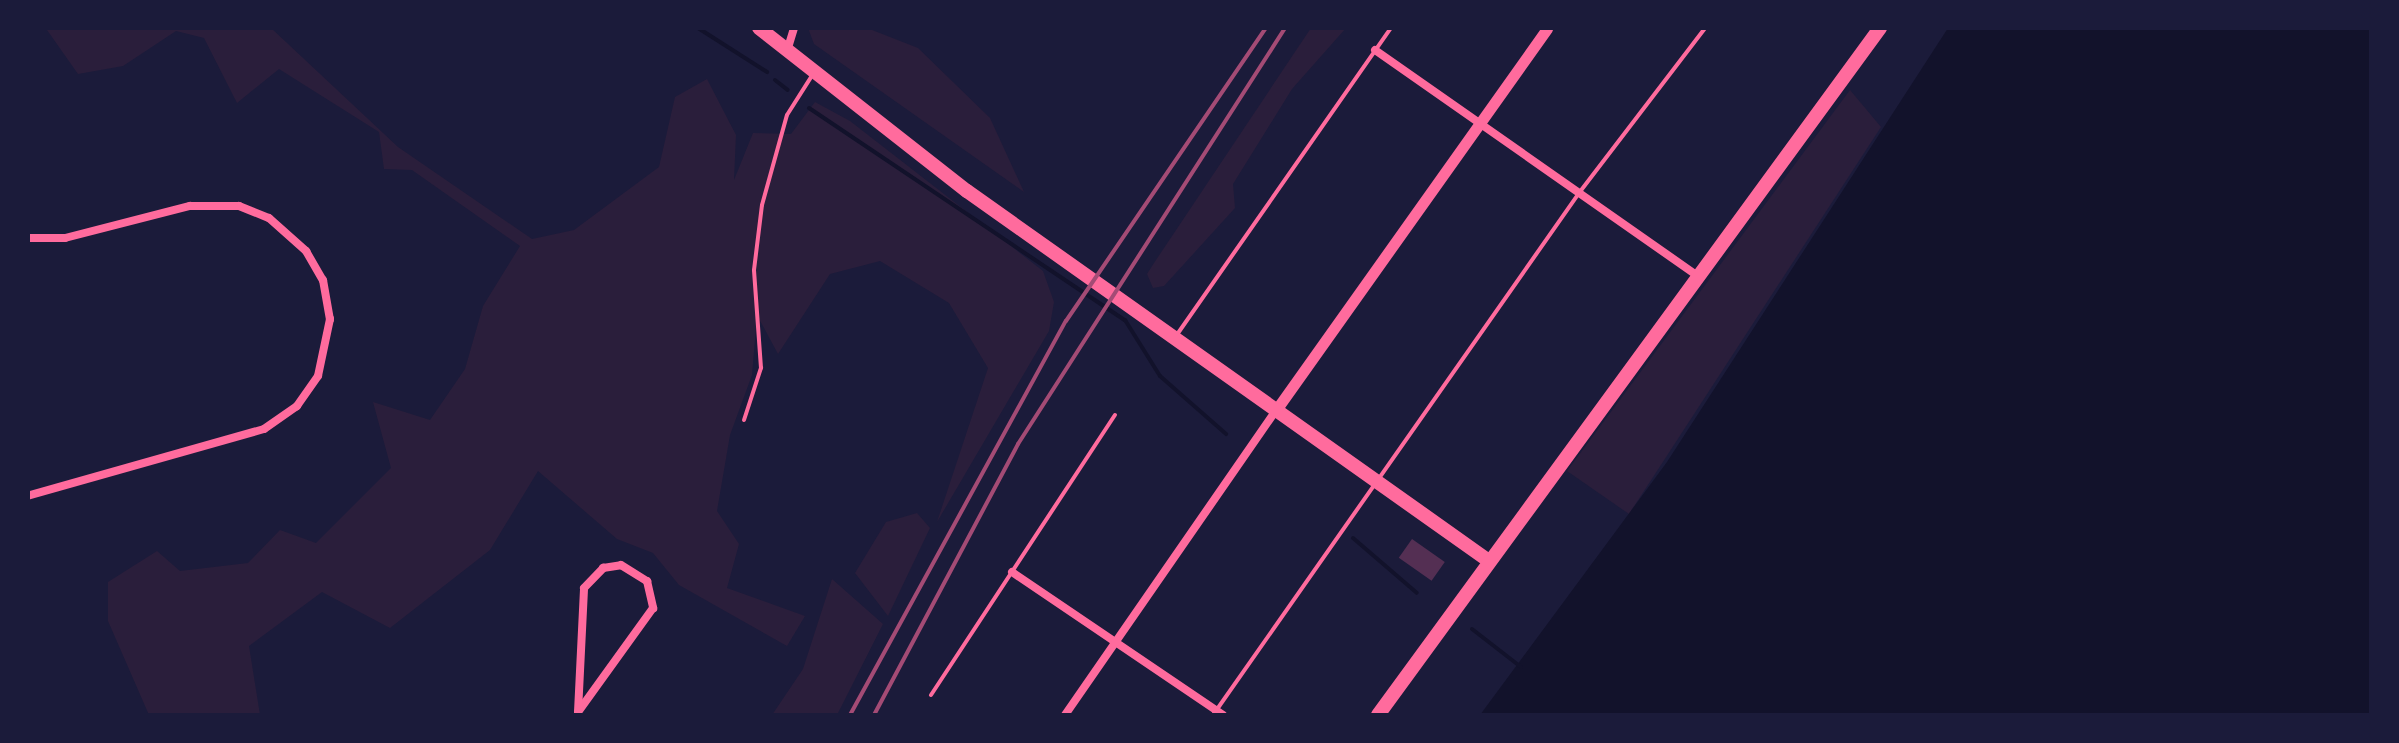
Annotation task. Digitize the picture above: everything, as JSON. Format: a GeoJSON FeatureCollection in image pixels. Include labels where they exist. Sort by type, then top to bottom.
{"type":"FeatureCollection","features":[{"type":"Feature","properties":{"kind":"main road"},"geometry":{"type":"LineString","coordinates":[[759,28],[814,73],[1175,338],[1489,561]]}},
{"type":"Feature","properties":{"kind":"main road"},"geometry":{"type":"LineString","coordinates":[[1378,715],[1880,28]]}},
{"type":"Feature","properties":{"kind":"street"},"geometry":{"type":"LineString","coordinates":[[787,51],[794,28]]}},
{"type":"Feature","properties":{"kind":"street"},"geometry":{"type":"LineString","coordinates":[[1065,715],[1478,121],[1547,28]]}},
{"type":"Feature","properties":{"kind":"street"},"geometry":{"type":"LineString","coordinates":[[1375,50],[1698,276]]}},
{"type":"Feature","properties":{"kind":"street"},"geometry":{"type":"LineString","coordinates":[[28,238],[65,238],[190,206],[239,206],[269,218],[306,251],[323,280],[330,319],[318,376],[297,406],[264,429],[28,496]]}},
{"type":"Feature","properties":{"kind":"street"},"geometry":{"type":"LineString","coordinates":[[603,568],[631,568],[647,581],[653,608],[577,714],[584,588],[603,568]]}},
{"type":"Feature","properties":{"kind":"street"},"geometry":{"type":"LineString","coordinates":[[1012,572],[1217,713]]}},
{"type":"Feature","properties":{"kind":"lane"},"geometry":{"type":"LineString","coordinates":[[1175,338],[1391,28]]}},
{"type":"Feature","properties":{"kind":"lane"},"geometry":{"type":"LineString","coordinates":[[1217,713],[1579,193],[1705,28]]}},
{"type":"Feature","properties":{"kind":"lane"},"geometry":{"type":"LineString","coordinates":[[744,420],[761,368],[757,235],[795,99],[814,73]]}},
{"type":"Feature","properties":{"kind":"lane"},"geometry":{"type":"LineString","coordinates":[[931,695],[1115,415]]}},
{"type":"Feature","properties":{"kind":"shaded area"},"geometry":{"type":"Polygon","coordinates":[[[271,28],[398,147],[532,239],[574,230],[659,167],[675,97],[707,79],[736,135],[734,180],[753,133],[791,134],[815,102],[850,121],[1043,271],[1054,302],[1049,331],[937,522],[988,368],[949,303],[880,261],[830,274],[778,354],[757,315],[752,375],[730,435],[717,511],[739,544],[727,588],[805,616],[787,646],[679,585],[653,553],[617,539],[538,471],[490,550],[390,628],[322,592],[249,646],[260,715],[149,715],[108,621],[108,582],[157,551],[180,571],[248,563],[280,530],[316,543],[391,468],[373,402],[430,420],[465,369],[483,306],[520,246],[412,170],[384,169],[379,132],[279,69],[237,103],[204,38],[176,31],[123,66],[78,74],[47,30],[271,28]]]}},
{"type":"Feature","properties":{"kind":"shaded area"},"geometry":{"type":"Polygon","coordinates":[[[808,28],[867,28],[918,48],[990,118],[1024,192],[814,44],[808,28]]]}},
{"type":"Feature","properties":{"kind":"shaded area"},"geometry":{"type":"Polygon","coordinates":[[[1311,28],[1346,28],[1292,89],[1233,184],[1235,208],[1164,286],[1153,288],[1147,274],[1311,28]]]}},
{"type":"Feature","properties":{"kind":"shaded area"},"geometry":{"type":"Polygon","coordinates":[[[1948,28],[2371,28],[2371,715],[1480,715],[1667,462],[1948,28]]]}},
{"type":"Feature","properties":{"kind":"shaded area"},"geometry":{"type":"Polygon","coordinates":[[[1850,90],[1881,127],[1629,514],[1567,471],[1850,90]]]}},
{"type":"Feature","properties":{"kind":"shaded area"},"geometry":{"type":"Polygon","coordinates":[[[917,513],[930,528],[888,616],[855,573],[886,522],[917,513]]]}},
{"type":"Feature","properties":{"kind":"shaded area"},"geometry":{"type":"Polygon","coordinates":[[[832,579],[883,624],[837,715],[772,715],[803,669],[832,579]]]}},
{"type":"Feature","properties":{"kind":"building"},"geometry":{"type":"Polygon","coordinates":[[[1412,539],[1445,562],[1432,581],[1399,558],[1412,539]]]}},
{"type":"Feature","properties":{"kind":"waterway"},"geometry":{"type":"LineString","coordinates":[[698,28],[767,72]]}},
{"type":"Feature","properties":{"kind":"waterway"},"geometry":{"type":"LineString","coordinates":[[775,80],[788,90]]}},
{"type":"Feature","properties":{"kind":"waterway"},"geometry":{"type":"LineString","coordinates":[[809,108],[1125,320],[1160,376],[1226,434]]}},
{"type":"Feature","properties":{"kind":"waterway"},"geometry":{"type":"LineString","coordinates":[[1353,538],[1417,593]]}},
{"type":"Feature","properties":{"kind":"waterway"},"geometry":{"type":"LineString","coordinates":[[1472,629],[1521,667]]}},
{"type":"Feature","properties":{"kind":"railway"},"geometry":{"type":"LineString","coordinates":[[850,715],[1066,321],[1266,28]]}},
{"type":"Feature","properties":{"kind":"railway"},"geometry":{"type":"LineString","coordinates":[[874,715],[1018,444],[1285,28]]}}]}
